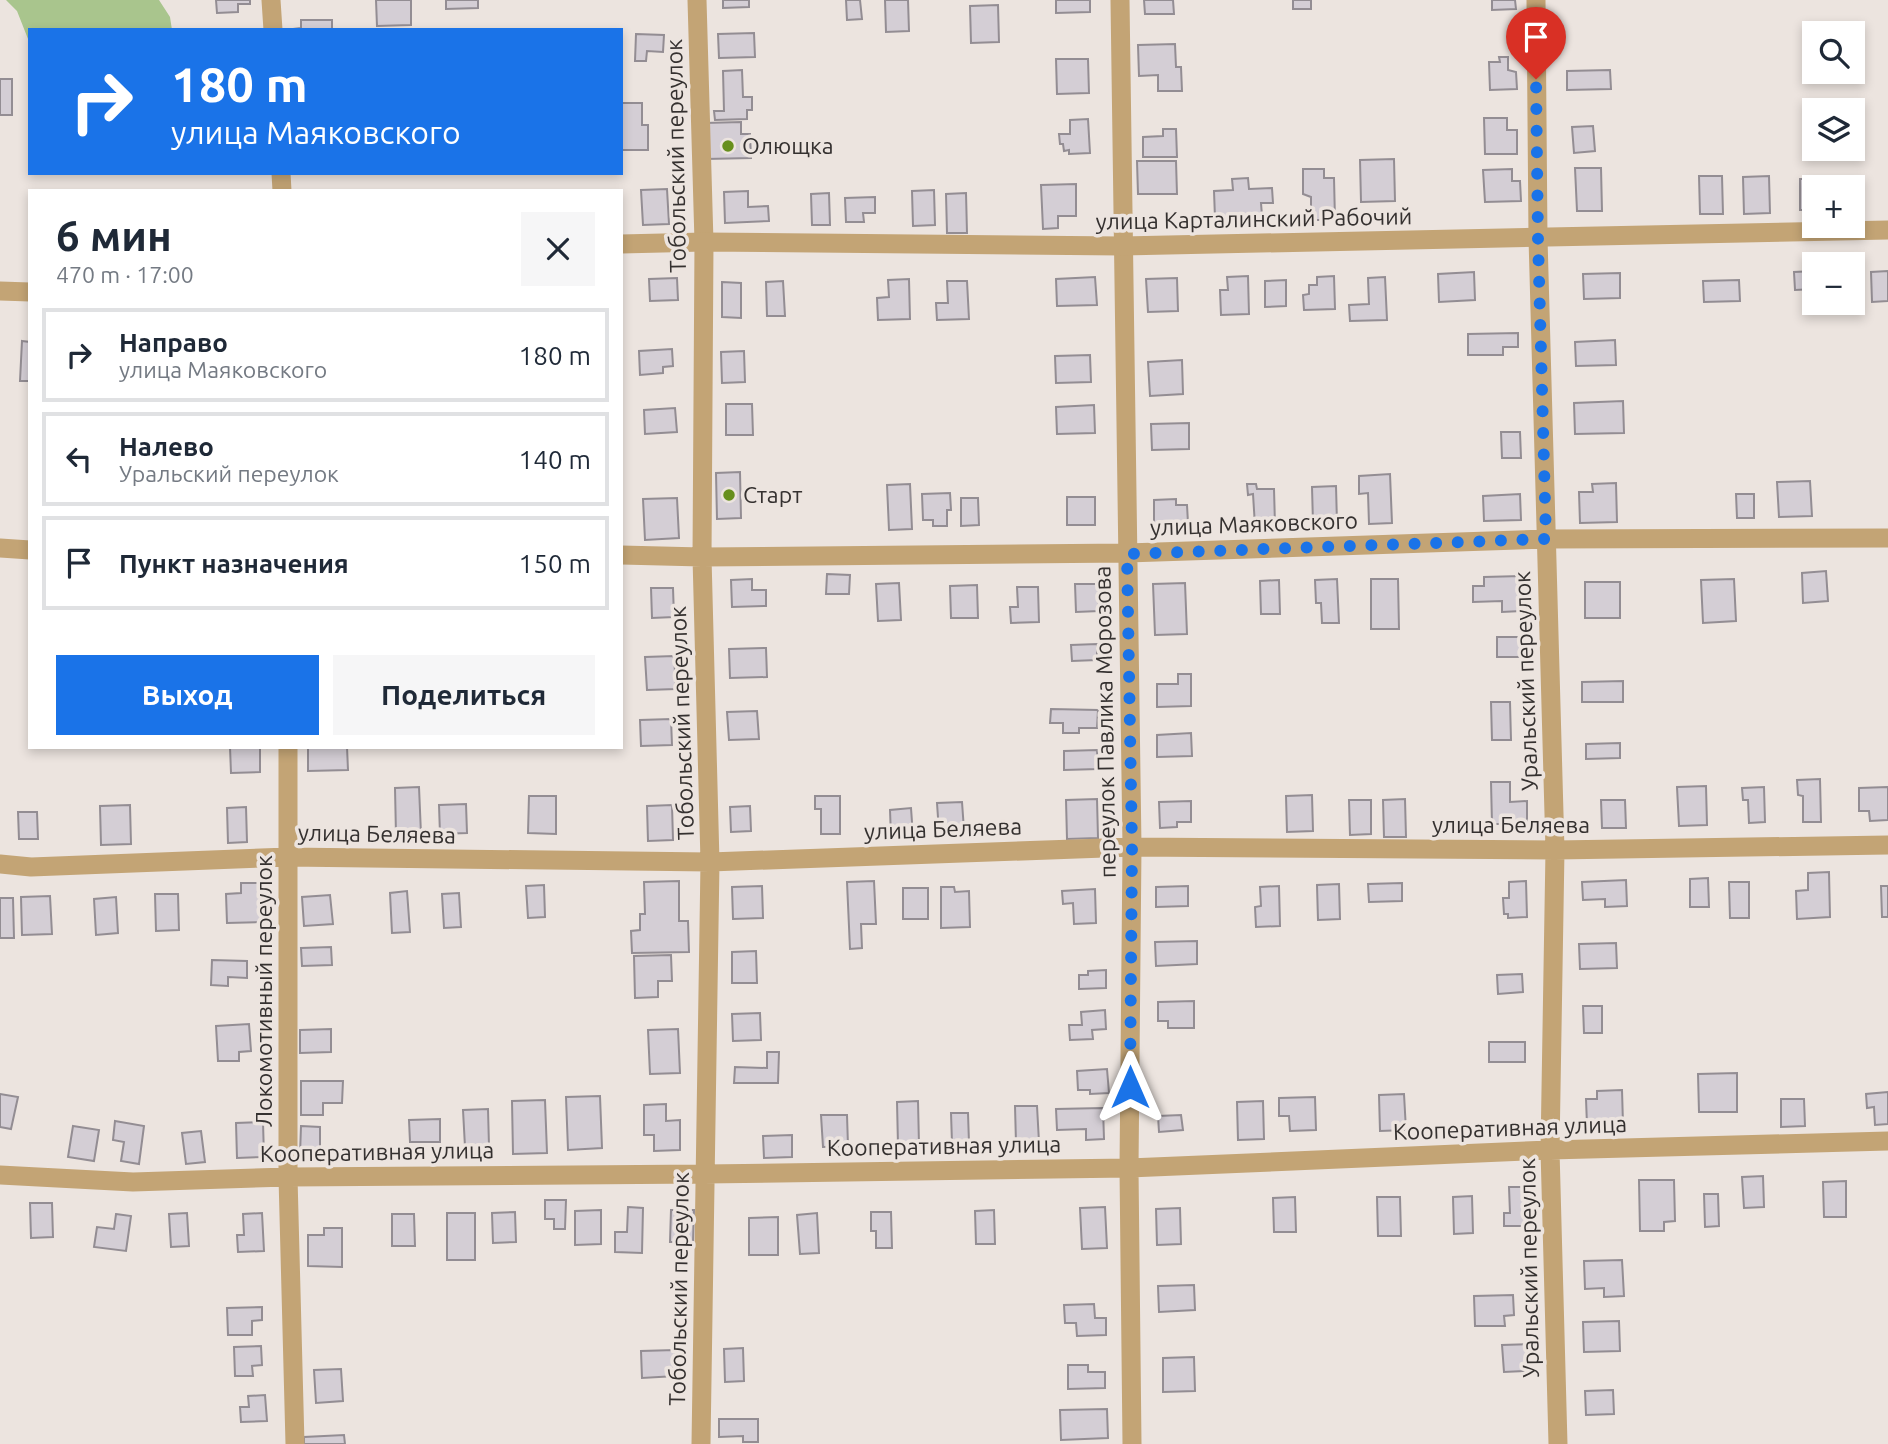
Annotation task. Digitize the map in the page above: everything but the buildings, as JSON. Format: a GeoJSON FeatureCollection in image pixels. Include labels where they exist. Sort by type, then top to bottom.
{"type":"FeatureCollection","features":[{"type":"Feature","properties":{"kind":"street"},"geometry":{"type":"LineString","coordinates":[[271,0],[273,28]]}},
{"type":"Feature","properties":{"kind":"street","name":"Тобольский переулок"},"geometry":{"type":"LineString","coordinates":[[697,0],[704,242],[702,557],[710,862],[701,1444]]}},
{"type":"Feature","properties":{"kind":"street","name":"переулок Павлика Морозова"},"geometry":{"type":"LineString","coordinates":[[1120,0],[1132,848],[1129,1168],[1132,1444]]}},
{"type":"Feature","properties":{"kind":"street","name":"Уральский переулок"},"geometry":{"type":"LineString","coordinates":[[1536,0],[1538,239],[1555,850],[1550,1150],[1558,1444]]}},
{"type":"Feature","properties":{"kind":"street","name":"улица Карталинский Рабочий"},"geometry":{"type":"LineString","coordinates":[[623,244],[704,242],[1122,246],[1888,230]]}},
{"type":"Feature","properties":{"kind":"street"},"geometry":{"type":"LineString","coordinates":[[0,291],[28,292]]}},
{"type":"Feature","properties":{"kind":"street","name":"улица Маяковского"},"geometry":{"type":"LineString","coordinates":[[623,555],[702,557],[1127,554],[1546,539],[1888,538]]}},
{"type":"Feature","properties":{"kind":"street"},"geometry":{"type":"LineString","coordinates":[[0,548],[28,550]]}},
{"type":"Feature","properties":{"kind":"street","name":"Локомотивный переулок"},"geometry":{"type":"LineString","coordinates":[[288,749],[288,1177],[295,1444]]}},
{"type":"Feature","properties":{"kind":"street","name":"улица Беляева"},"geometry":{"type":"LineString","coordinates":[[0,864],[31,867],[288,857],[710,862],[1132,848],[1555,850],[1888,845]]}},
{"type":"Feature","properties":{"kind":"street","name":"Кооперативная улица"},"geometry":{"type":"LineString","coordinates":[[0,1175],[134,1182],[288,1177],[1129,1168],[1550,1150],[1888,1141]]}},
{"type":"Feature","properties":{"kind":"green space"},"geometry":{"type":"Polygon","coordinates":[[[6,0],[159,0],[170,17],[172,28],[28,28],[28,39],[17,11],[6,0]]]}},
{"type":"Feature","properties":{"kind":"place","name":"Олющка"},"geometry":{"type":"Point","coordinates":[728,146]}},
{"type":"Feature","properties":{"kind":"place","name":"Старт"},"geometry":{"type":"Point","coordinates":[729,495]}},
{"type":"Feature","properties":{"kind":"route"},"geometry":{"type":"LineString","coordinates":[[1130,1087],[1132,848],[1127,554],[1546,539],[1536,79]]}}]}
